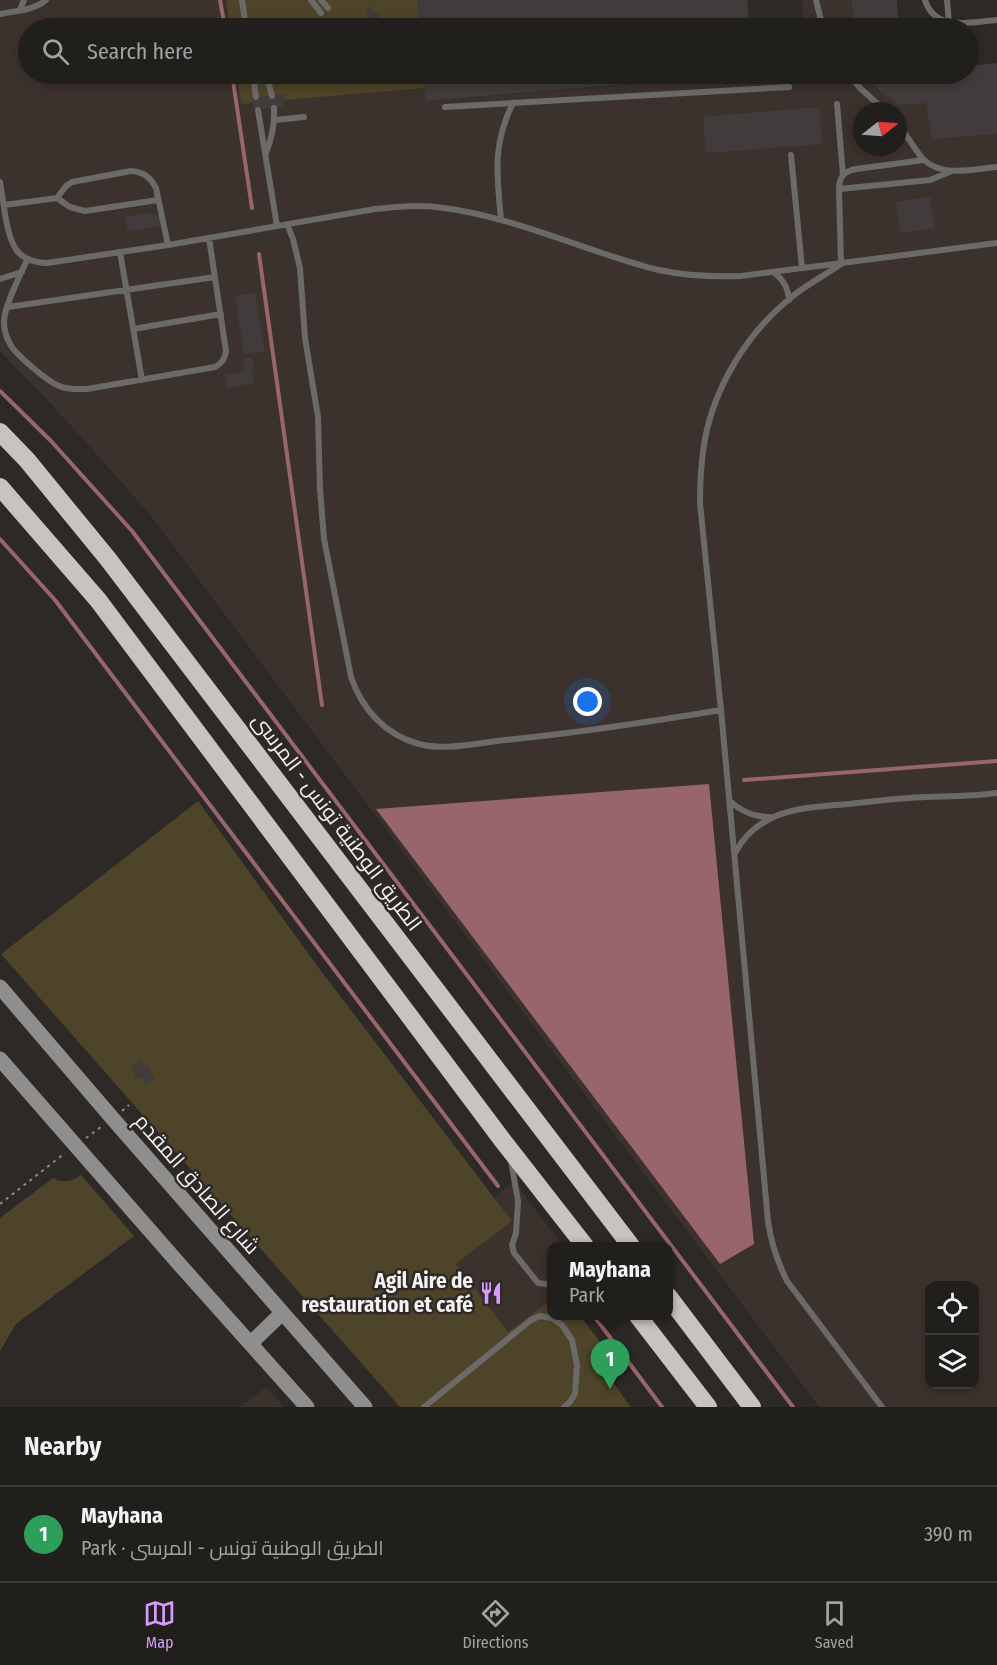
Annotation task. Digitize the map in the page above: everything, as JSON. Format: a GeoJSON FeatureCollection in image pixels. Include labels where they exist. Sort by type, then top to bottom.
{"type":"FeatureCollection","features":[{"type":"Feature","properties":{"kind":"highway","name":"الطريق الوطنية تونس - المرسى"},"geometry":{"type":"LineString","coordinates":[[0,432],[27,460],[108,559],[628,1242]]}},
{"type":"Feature","properties":{"kind":"highway"},"geometry":{"type":"LineString","coordinates":[[0,487],[98,600],[503,1141],[582,1242]]}},
{"type":"Feature","properties":{"kind":"highway"},"geometry":{"type":"LineString","coordinates":[[673,1301],[752,1407]]}},
{"type":"Feature","properties":{"kind":"highway"},"geometry":{"type":"LineString","coordinates":[[642,1321],[708,1407]]}},
{"type":"Feature","properties":{"kind":"main road","name":"شارع الصادق المقدم"},"geometry":{"type":"LineString","coordinates":[[0,987],[365,1407]]}},
{"type":"Feature","properties":{"kind":"main road"},"geometry":{"type":"LineString","coordinates":[[0,1059],[307,1407]]}},
{"type":"Feature","properties":{"kind":"main road"},"geometry":{"type":"LineString","coordinates":[[251,1343],[282,1313]]}},
{"type":"Feature","properties":{"kind":"lane"},"geometry":{"type":"LineString","coordinates":[[20,10],[24,0]]}},
{"type":"Feature","properties":{"kind":"lane"},"geometry":{"type":"LineString","coordinates":[[0,14],[42,4],[46,0]]}},
{"type":"Feature","properties":{"kind":"lane"},"geometry":{"type":"LineString","coordinates":[[242,0],[244,18]]}},
{"type":"Feature","properties":{"kind":"lane"},"geometry":{"type":"LineString","coordinates":[[311,0],[321,13]]}},
{"type":"Feature","properties":{"kind":"lane"},"geometry":{"type":"LineString","coordinates":[[321,0],[328,8]]}},
{"type":"Feature","properties":{"kind":"lane"},"geometry":{"type":"LineString","coordinates":[[816,0],[820,18]]}},
{"type":"Feature","properties":{"kind":"lane"},"geometry":{"type":"LineString","coordinates":[[925,0],[931,12],[938,18]]}},
{"type":"Feature","properties":{"kind":"lane"},"geometry":{"type":"LineString","coordinates":[[947,0],[949,18]]}},
{"type":"Feature","properties":{"kind":"lane"},"geometry":{"type":"LineString","coordinates":[[979,21],[997,20]]}},
{"type":"Feature","properties":{"kind":"lane"},"geometry":{"type":"LineString","coordinates":[[254,84],[256,97]]}},
{"type":"Feature","properties":{"kind":"lane"},"geometry":{"type":"LineString","coordinates":[[269,84],[272,96]]}},
{"type":"Feature","properties":{"kind":"lane"},"geometry":{"type":"LineString","coordinates":[[857,84],[876,102]]}},
{"type":"Feature","properties":{"kind":"lane"},"geometry":{"type":"LineString","coordinates":[[445,107],[789,87]]}},
{"type":"Feature","properties":{"kind":"lane"},"geometry":{"type":"LineString","coordinates":[[501,220],[497,155],[502,128],[513,103]]}},
{"type":"Feature","properties":{"kind":"lane"},"geometry":{"type":"LineString","coordinates":[[837,104],[843,175]]}},
{"type":"Feature","properties":{"kind":"lane"},"geometry":{"type":"LineString","coordinates":[[266,154],[273,132],[274,108]]}},
{"type":"Feature","properties":{"kind":"lane"},"geometry":{"type":"LineString","coordinates":[[258,110],[277,226]]}},
{"type":"Feature","properties":{"kind":"lane"},"geometry":{"type":"LineString","coordinates":[[275,120],[304,117]]}},
{"type":"Feature","properties":{"kind":"lane"},"geometry":{"type":"LineString","coordinates":[[907,136],[924,160],[942,170],[997,167]]}},
{"type":"Feature","properties":{"kind":"lane"},"geometry":{"type":"LineString","coordinates":[[791,156],[802,268]]}},
{"type":"Feature","properties":{"kind":"lane"},"geometry":{"type":"LineString","coordinates":[[841,264],[839,182],[843,175],[849,170],[924,160]]}},
{"type":"Feature","properties":{"kind":"lane"},"geometry":{"type":"LineString","coordinates":[[57,198],[61,191],[72,182],[131,171],[147,175],[152,181],[158,200],[168,245]]}},
{"type":"Feature","properties":{"kind":"lane"},"geometry":{"type":"LineString","coordinates":[[839,189],[930,180],[953,171]]}},
{"type":"Feature","properties":{"kind":"lane"},"geometry":{"type":"LineString","coordinates":[[0,182],[12,245],[27,260],[37,263],[168,245],[375,209],[408,206],[442,207],[501,220],[640,266],[698,276],[772,272],[997,243]]}},
{"type":"Feature","properties":{"kind":"lane"},"geometry":{"type":"LineString","coordinates":[[4,205],[57,198],[70,207],[85,211],[158,200]]}},
{"type":"Feature","properties":{"kind":"lane"},"geometry":{"type":"LineString","coordinates":[[287,224],[300,268],[305,338],[318,417],[321,514],[327,561],[351,677],[361,700],[377,721],[408,740],[442,747],[581,732],[721,710]]}},
{"type":"Feature","properties":{"kind":"lane"},"geometry":{"type":"LineString","coordinates":[[27,260],[4,319],[5,332],[10,344],[48,380],[73,389],[87,389],[215,367],[221,363],[226,351],[209,238]]}},
{"type":"Feature","properties":{"kind":"lane"},"geometry":{"type":"LineString","coordinates":[[120,252],[142,380]]}},
{"type":"Feature","properties":{"kind":"lane"},"geometry":{"type":"LineString","coordinates":[[841,264],[789,300],[765,322],[733,366],[714,406],[705,437],[700,470],[700,503],[771,1242],[777,1262],[787,1281],[882,1407]]}},
{"type":"Feature","properties":{"kind":"lane"},"geometry":{"type":"LineString","coordinates":[[0,279],[22,272]]}},
{"type":"Feature","properties":{"kind":"lane"},"geometry":{"type":"LineString","coordinates":[[772,272],[785,283],[789,300]]}},
{"type":"Feature","properties":{"kind":"lane"},"geometry":{"type":"LineString","coordinates":[[8,307],[215,277]]}},
{"type":"Feature","properties":{"kind":"lane"},"geometry":{"type":"LineString","coordinates":[[133,329],[221,314]]}},
{"type":"Feature","properties":{"kind":"lane"},"geometry":{"type":"LineString","coordinates":[[729,800],[752,815],[760,817],[777,816],[829,805],[997,793]]}},
{"type":"Feature","properties":{"kind":"lane"},"geometry":{"type":"LineString","coordinates":[[734,854],[748,834],[777,816]]}},
{"type":"Feature","properties":{"kind":"lane"},"geometry":{"type":"LineString","coordinates":[[503,1141],[513,1166],[518,1201],[513,1253],[538,1283],[547,1284]]}},
{"type":"Feature","properties":{"kind":"lane"},"geometry":{"type":"LineString","coordinates":[[425,1407],[531,1320],[540,1316],[547,1317]]}},
{"type":"Feature","properties":{"kind":"lane"},"geometry":{"type":"LineString","coordinates":[[555,1320],[562,1325],[572,1340],[577,1365],[575,1394],[564,1407]]}},
{"type":"Feature","properties":{"kind":"shaded area"},"geometry":{"type":"Polygon","coordinates":[[[0,0],[226,0],[229,18],[18,18],[18,84],[238,84],[241,103],[425,88],[427,101],[634,84],[875,84],[926,103],[932,139],[997,134],[997,1407],[819,1407],[147,511],[69,423],[0,351],[0,0]]]}},
{"type":"Feature","properties":{"kind":"shaded area"},"geometry":{"type":"Polygon","coordinates":[[[226,0],[418,0],[419,18],[229,18],[226,0]]]}},
{"type":"Feature","properties":{"kind":"shaded area"},"geometry":{"type":"Polygon","coordinates":[[[802,0],[851,0],[853,18],[803,18],[802,0]]]}},
{"type":"Feature","properties":{"kind":"shaded area"},"geometry":{"type":"Polygon","coordinates":[[[238,84],[425,84],[425,88],[284,100],[283,95],[253,98],[253,103],[241,104],[238,84]]]}},
{"type":"Feature","properties":{"kind":"shaded area"},"geometry":{"type":"Polygon","coordinates":[[[709,784],[754,1244],[720,1264],[376,809],[709,784]]]}},
{"type":"Feature","properties":{"kind":"shaded area"},"geometry":{"type":"Polygon","coordinates":[[[198,801],[318,967],[512,1221],[456,1264],[508,1332],[547,1303],[547,1320],[583,1320],[624,1372],[612,1381],[631,1407],[400,1407],[1,954],[198,801]]]}},
{"type":"Feature","properties":{"kind":"shaded area"},"geometry":{"type":"Polygon","coordinates":[[[81,1175],[134,1236],[16,1324],[0,1351],[0,1218],[53,1178],[67,1181],[81,1175]]]}},
{"type":"Feature","properties":{"kind":"shaded area"},"geometry":{"type":"Polygon","coordinates":[[[514,1182],[560,1242],[547,1242],[547,1303],[508,1333],[456,1264],[511,1221],[494,1197],[514,1182]]]}},
{"type":"Feature","properties":{"kind":"shaded area"},"geometry":{"type":"Polygon","coordinates":[[[266,1387],[284,1407],[239,1407],[266,1387]]]}},
{"type":"Feature","properties":{"kind":"building"},"geometry":{"type":"Polygon","coordinates":[[[418,0],[747,0],[749,18],[419,18],[418,0]]]}},
{"type":"Feature","properties":{"kind":"building"},"geometry":{"type":"Polygon","coordinates":[[[851,0],[897,0],[898,18],[853,18],[851,0]]]}},
{"type":"Feature","properties":{"kind":"building"},"geometry":{"type":"Polygon","coordinates":[[[370,6],[382,18],[370,18],[364,12],[370,6]]]}},
{"type":"Feature","properties":{"kind":"building"},"geometry":{"type":"Polygon","coordinates":[[[997,63],[997,134],[932,139],[926,103],[907,104],[907,102],[894,102],[872,84],[979,84],[979,65],[997,63]]]}},
{"type":"Feature","properties":{"kind":"building"},"geometry":{"type":"Polygon","coordinates":[[[425,84],[629,84],[426,101],[425,84]]]}},
{"type":"Feature","properties":{"kind":"building"},"geometry":{"type":"Polygon","coordinates":[[[284,95],[285,107],[253,110],[252,98],[284,95]]]}},
{"type":"Feature","properties":{"kind":"building"},"geometry":{"type":"Polygon","coordinates":[[[819,107],[822,144],[706,153],[703,117],[819,107]]]}},
{"type":"Feature","properties":{"kind":"building"},"geometry":{"type":"Polygon","coordinates":[[[930,197],[935,228],[901,233],[896,202],[930,197]]]}},
{"type":"Feature","properties":{"kind":"building"},"geometry":{"type":"Polygon","coordinates":[[[146,213],[160,216],[162,226],[128,232],[125,217],[146,213]]]}},
{"type":"Feature","properties":{"kind":"building"},"geometry":{"type":"Polygon","coordinates":[[[255,293],[265,351],[244,354],[235,296],[255,293]]]}},
{"type":"Feature","properties":{"kind":"building"},"geometry":{"type":"Polygon","coordinates":[[[252,357],[254,370],[251,370],[254,383],[227,388],[225,375],[245,371],[243,359],[252,357]]]}},
{"type":"Feature","properties":{"kind":"building"},"geometry":{"type":"Polygon","coordinates":[[[140,1059],[145,1065],[150,1066],[150,1072],[155,1078],[146,1085],[142,1079],[135,1077],[135,1072],[131,1067],[140,1059]]]}},
{"type":"Feature","properties":{"kind":"waterway"},"geometry":{"type":"LineString","coordinates":[[220,0],[223,18]]}},
{"type":"Feature","properties":{"kind":"waterway"},"geometry":{"type":"LineString","coordinates":[[233,84],[252,208]]}},
{"type":"Feature","properties":{"kind":"waterway"},"geometry":{"type":"LineString","coordinates":[[259,254],[322,705]]}},
{"type":"Feature","properties":{"kind":"waterway"},"geometry":{"type":"LineString","coordinates":[[0,391],[51,441],[132,531],[668,1242]]}},
{"type":"Feature","properties":{"kind":"waterway"},"geometry":{"type":"LineString","coordinates":[[0,539],[55,600],[498,1186]]}},
{"type":"Feature","properties":{"kind":"waterway"},"geometry":{"type":"LineString","coordinates":[[744,780],[997,761]]}},
{"type":"Feature","properties":{"kind":"waterway"},"geometry":{"type":"LineString","coordinates":[[673,1248],[793,1407]]}},
{"type":"Feature","properties":{"kind":"waterway"},"geometry":{"type":"LineString","coordinates":[[597,1320],[662,1407]]}},
{"type":"Feature","properties":{"kind":"place","name":"Agil Aire de restauration et café"},"geometry":{"type":"Point","coordinates":[491,1293]}},
{"type":"Feature","properties":{"kind":"place","name":"Mayhana"},"geometry":{"type":"Point","coordinates":[610,1389]}}]}
